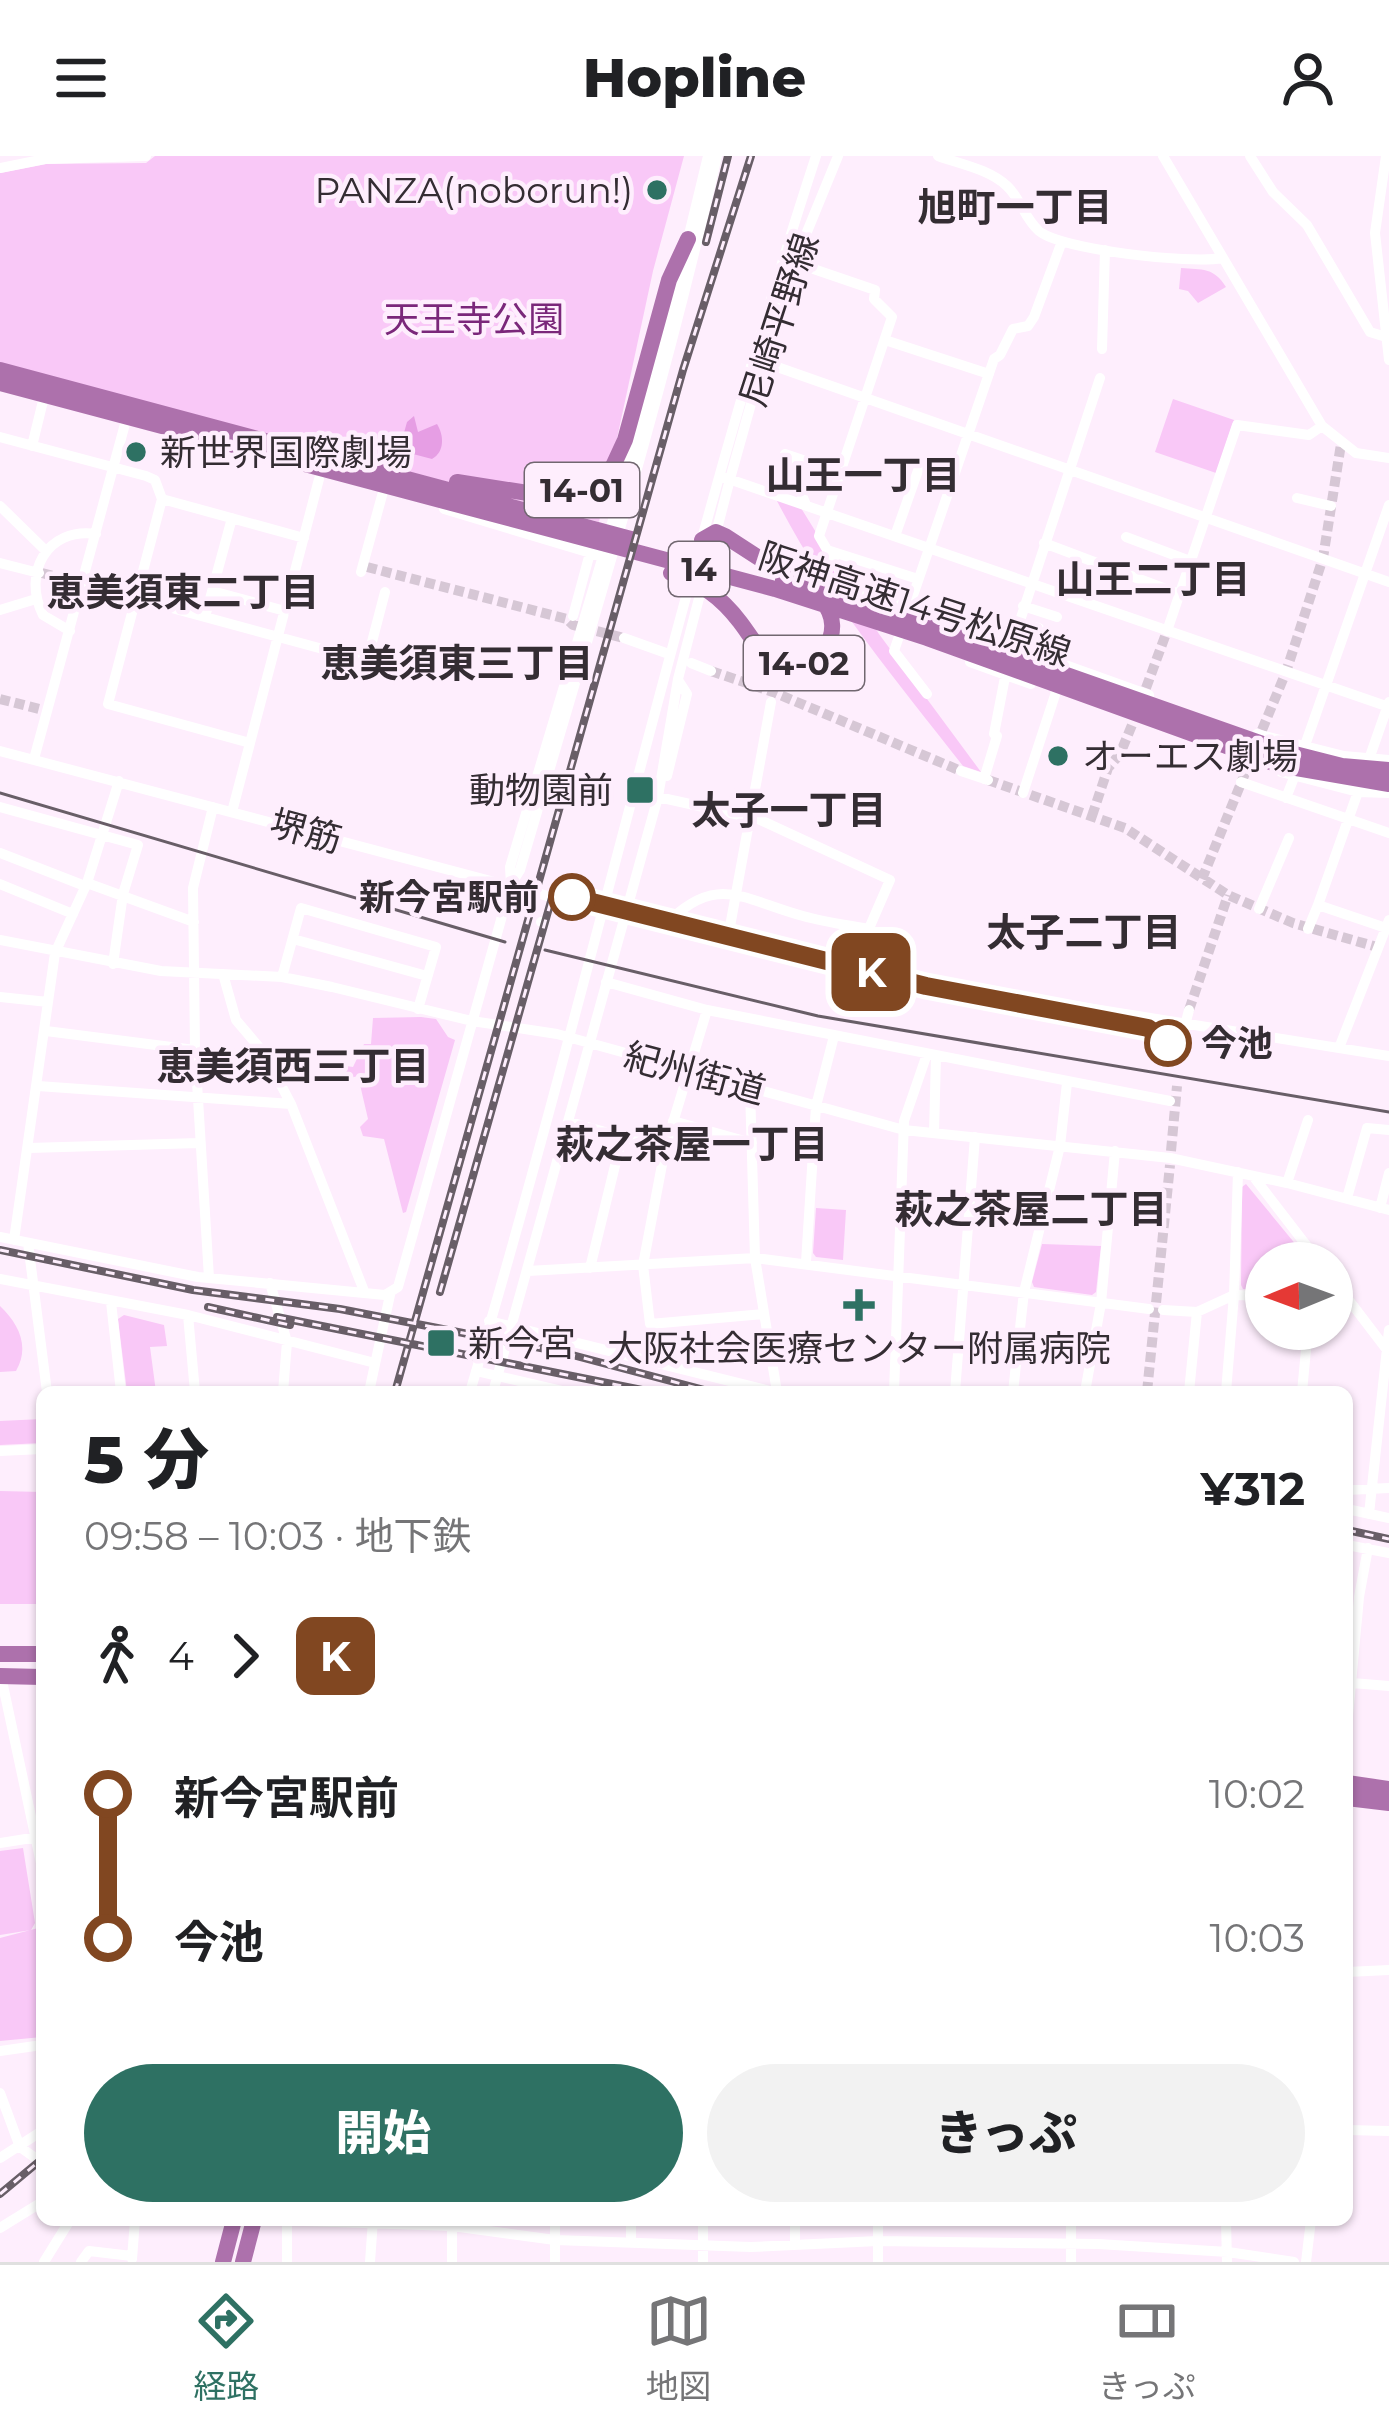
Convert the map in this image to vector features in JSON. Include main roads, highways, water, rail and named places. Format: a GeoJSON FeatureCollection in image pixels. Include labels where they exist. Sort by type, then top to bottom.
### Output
{"type":"FeatureCollection","features":[{"type":"Feature","properties":{"kind":"highway","name":"14-01"},"geometry":{"type":"LineString","coordinates":[[360,466],[526,495],[574,494],[592,485],[613,466],[625,440],[669,280],[688,239]]}},
{"type":"Feature","properties":{"kind":"highway","name":"阪神高速14号松原線"},"geometry":{"type":"LineString","coordinates":[[0,370],[847,598],[1283,751],[1342,766],[1389,770]]}},
{"type":"Feature","properties":{"kind":"highway","name":"阪神高速14号松原線"},"geometry":{"type":"LineString","coordinates":[[0,386],[846,611],[1279,765],[1389,784]]}},
{"type":"Feature","properties":{"kind":"highway","name":"14-02"},"geometry":{"type":"LineString","coordinates":[[534,526],[556,538],[711,590],[770,658],[795,665],[817,658],[832,637],[832,611],[785,574],[708,536]]}},
{"type":"Feature","properties":{"kind":"highway"},"geometry":{"type":"LineString","coordinates":[[0,1654],[36,1654]]}},
{"type":"Feature","properties":{"kind":"highway"},"geometry":{"type":"LineString","coordinates":[[1,1676],[36,1677]]}},
{"type":"Feature","properties":{"kind":"highway"},"geometry":{"type":"LineString","coordinates":[[1353,1784],[1389,1789]]}},
{"type":"Feature","properties":{"kind":"highway"},"geometry":{"type":"LineString","coordinates":[[1353,1799],[1389,1803]]}},
{"type":"Feature","properties":{"kind":"highway"},"geometry":{"type":"LineString","coordinates":[[223,2262],[232,2226]]}},
{"type":"Feature","properties":{"kind":"highway"},"geometry":{"type":"LineString","coordinates":[[243,2262],[252,2226]]}},
{"type":"Feature","properties":{"kind":"tunnel"},"geometry":{"type":"LineString","coordinates":[[1262,730],[1323,558],[1341,444]]}},
{"type":"Feature","properties":{"kind":"tunnel"},"geometry":{"type":"LineString","coordinates":[[367,567],[624,638]]}},
{"type":"Feature","properties":{"kind":"tunnel"},"geometry":{"type":"LineString","coordinates":[[42,573],[76,582]]}},
{"type":"Feature","properties":{"kind":"tunnel"},"geometry":{"type":"LineString","coordinates":[[1146,688],[1167,631]]}},
{"type":"Feature","properties":{"kind":"tunnel"},"geometry":{"type":"LineString","coordinates":[[711,671],[961,771]]}},
{"type":"Feature","properties":{"kind":"tunnel"},"geometry":{"type":"LineString","coordinates":[[0,699],[43,710]]}},
{"type":"Feature","properties":{"kind":"tunnel"},"geometry":{"type":"LineString","coordinates":[[1092,816],[1108,768],[1120,754],[1132,725]]}},
{"type":"Feature","properties":{"kind":"tunnel"},"geometry":{"type":"LineString","coordinates":[[1202,879],[1248,766]]}},
{"type":"Feature","properties":{"kind":"tunnel"},"geometry":{"type":"LineString","coordinates":[[988,780],[1125,828],[1228,895],[1293,923],[1377,947]]}},
{"type":"Feature","properties":{"kind":"tunnel"},"geometry":{"type":"LineString","coordinates":[[1189,1010],[1228,895]]}},
{"type":"Feature","properties":{"kind":"tunnel"},"geometry":{"type":"LineString","coordinates":[[1171,1151],[1177,1086]]}},
{"type":"Feature","properties":{"kind":"tunnel"},"geometry":{"type":"LineString","coordinates":[[1148,1386],[1170,1165]]}},
{"type":"Feature","properties":{"kind":"tram line"},"geometry":{"type":"LineString","coordinates":[[0,793],[505,942]]}},
{"type":"Feature","properties":{"kind":"tram line"},"geometry":{"type":"LineString","coordinates":[[545,950],[818,1016],[1389,1112]]}},
{"type":"Feature","properties":{"kind":"railway"},"geometry":{"type":"LineString","coordinates":[[706,242],[728,156]]}},
{"type":"Feature","properties":{"kind":"railway"},"geometry":{"type":"LineString","coordinates":[[397,1386],[683,370],[751,156]]}},
{"type":"Feature","properties":{"kind":"railway"},"geometry":{"type":"LineString","coordinates":[[440,1292],[553,894]]}},
{"type":"Feature","properties":{"kind":"railway"},"geometry":{"type":"LineString","coordinates":[[0,1250],[193,1290],[340,1309],[561,1352],[689,1386]]}},
{"type":"Feature","properties":{"kind":"railway"},"geometry":{"type":"LineString","coordinates":[[208,1307],[290,1325]]}},
{"type":"Feature","properties":{"kind":"railway"},"geometry":{"type":"LineString","coordinates":[[277,1317],[622,1386]]}},
{"type":"Feature","properties":{"kind":"railway"},"geometry":{"type":"LineString","coordinates":[[1353,1531],[1389,1539]]}},
{"type":"Feature","properties":{"kind":"railway"},"geometry":{"type":"LineString","coordinates":[[0,2194],[36,2164]]}},
{"type":"Feature","properties":{"kind":"metro line","name":"K"},"geometry":{"type":"LineString","coordinates":[[572,897],[926,986],[1148,1028],[1168,1043]]}},
{"type":"Feature","properties":{"kind":"place","name":"PANZA(noborun!)"},"geometry":{"type":"Point","coordinates":[657,190]}},
{"type":"Feature","properties":{"kind":"place","name":"新世界国際劇場"},"geometry":{"type":"Point","coordinates":[136,452]}},
{"type":"Feature","properties":{"kind":"place","name":"オーエス劇場"},"geometry":{"type":"Point","coordinates":[1058,756]}},
{"type":"Feature","properties":{"kind":"place","name":"動物園前"},"geometry":{"type":"Point","coordinates":[640,790]}},
{"type":"Feature","properties":{"kind":"place","name":"新今宮駅前"},"geometry":{"type":"Point","coordinates":[572,897]}},
{"type":"Feature","properties":{"kind":"place","name":"今池"},"geometry":{"type":"Point","coordinates":[1168,1043]}},
{"type":"Feature","properties":{"kind":"place","name":"大阪社会医療センター附属病院"},"geometry":{"type":"Point","coordinates":[859,1305]}},
{"type":"Feature","properties":{"kind":"place","name":"新今宮"},"geometry":{"type":"Point","coordinates":[441,1343]}},
{"type":"Feature","properties":{"kind":"district","name":"旭町一丁目"},"geometry":{"type":"Point","coordinates":[1015,207]}},
{"type":"Feature","properties":{"kind":"district","name":"山王一丁目"},"geometry":{"type":"Point","coordinates":[863,475]}},
{"type":"Feature","properties":{"kind":"district","name":"山王二丁目"},"geometry":{"type":"Point","coordinates":[1153,579]}},
{"type":"Feature","properties":{"kind":"district","name":"恵美須東二丁目"},"geometry":{"type":"Point","coordinates":[183,592]}},
{"type":"Feature","properties":{"kind":"district","name":"恵美須東三丁目"},"geometry":{"type":"Point","coordinates":[457,663]}},
{"type":"Feature","properties":{"kind":"district","name":"太子一丁目"},"geometry":{"type":"Point","coordinates":[789,810]}},
{"type":"Feature","properties":{"kind":"district","name":"太子二丁目"},"geometry":{"type":"Point","coordinates":[1084,932]}},
{"type":"Feature","properties":{"kind":"district","name":"恵美須西三丁目"},"geometry":{"type":"Point","coordinates":[293,1066]}},
{"type":"Feature","properties":{"kind":"district","name":"萩之茶屋一丁目"},"geometry":{"type":"Point","coordinates":[692,1144]}},
{"type":"Feature","properties":{"kind":"district","name":"萩之茶屋二丁目"},"geometry":{"type":"Point","coordinates":[1031,1209]}},
{"type":"Feature","properties":{"kind":"park label","name":"天王寺公園"},"geometry":{"type":"Point","coordinates":[474,319]}}]}
